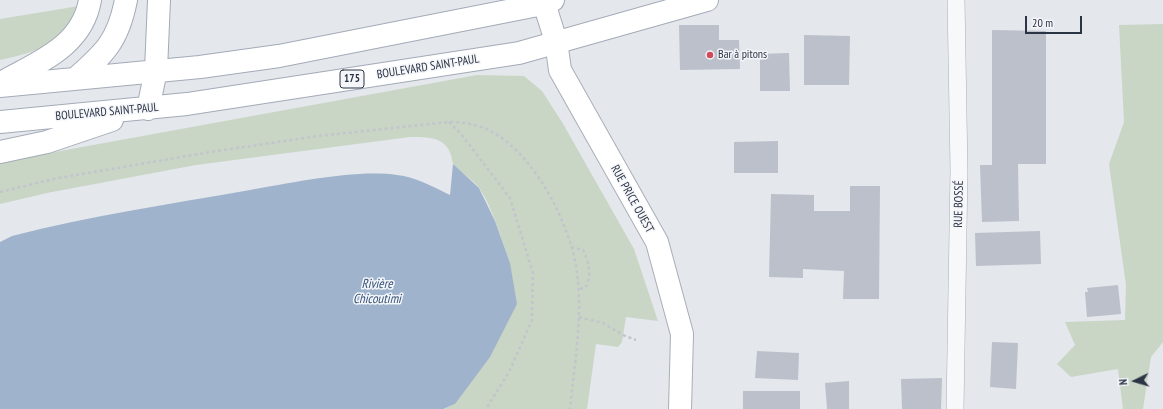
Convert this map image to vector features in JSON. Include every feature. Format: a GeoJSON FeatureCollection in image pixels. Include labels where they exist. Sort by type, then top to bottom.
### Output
{"type":"FeatureCollection","features":[{"type":"Feature","properties":{"kind":"main road"},"geometry":{"type":"LineString","coordinates":[[0,85],[68,44],[83,24],[90,0]]}},
{"type":"Feature","properties":{"kind":"main road"},"geometry":{"type":"LineString","coordinates":[[74,79],[103,54],[111,44],[121,20],[126,0]]}},
{"type":"Feature","properties":{"kind":"main road"},"geometry":{"type":"LineString","coordinates":[[0,152],[46,142],[148,108],[156,70],[159,0]]}},
{"type":"Feature","properties":{"kind":"main road","name":"BOULEVARD SAINT-PAUL"},"geometry":{"type":"LineString","coordinates":[[0,122],[187,104],[519,53],[556,41],[706,0]]}},
{"type":"Feature","properties":{"kind":"main road"},"geometry":{"type":"LineString","coordinates":[[0,85],[200,67],[279,56],[546,1]]}},
{"type":"Feature","properties":{"kind":"main road","name":"RUE PRICE OUEST"},"geometry":{"type":"LineString","coordinates":[[546,1],[556,41],[560,70],[657,242],[682,334],[680,409]]}},
{"type":"Feature","properties":{"kind":"street","name":"RUE BOSSÉ"},"geometry":{"type":"LineString","coordinates":[[956,0],[959,170],[956,409]]}},
{"type":"Feature","properties":{"kind":"path"},"geometry":{"type":"LineString","coordinates":[[0,192],[58,178],[256,145],[449,122],[464,122],[481,127],[494,133],[519,154],[534,172],[548,194],[566,232],[571,247],[578,289],[579,317],[570,409]]}},
{"type":"Feature","properties":{"kind":"path"},"geometry":{"type":"LineString","coordinates":[[449,122],[461,134],[510,198],[533,274],[532,320],[509,372],[486,409]]}},
{"type":"Feature","properties":{"kind":"path"},"geometry":{"type":"LineString","coordinates":[[571,247],[583,250],[587,257],[588,284],[585,288],[578,289]]}},
{"type":"Feature","properties":{"kind":"path"},"geometry":{"type":"LineString","coordinates":[[579,317],[603,323],[636,340]]}},
{"type":"Feature","properties":{"kind":"green space"},"geometry":{"type":"Polygon","coordinates":[[[79,6],[73,19],[58,38],[26,54],[0,60],[0,19],[79,6]]]}},
{"type":"Feature","properties":{"kind":"green space"},"geometry":{"type":"Polygon","coordinates":[[[1163,24],[1163,342],[1151,357],[1143,409],[1123,409],[1118,369],[1071,377],[1057,364],[1075,345],[1065,322],[1125,320],[1126,285],[1109,164],[1124,122],[1119,25],[1163,24]]]}},
{"type":"Feature","properties":{"kind":"green space"},"geometry":{"type":"Polygon","coordinates":[[[477,75],[524,76],[542,91],[562,122],[634,249],[658,321],[626,317],[622,342],[618,347],[596,344],[587,409],[443,409],[455,404],[510,263],[493,216],[480,189],[454,165],[448,149],[440,141],[422,137],[410,137],[196,165],[47,193],[0,204],[0,162],[477,75]]]}},
{"type":"Feature","properties":{"kind":"water","name":"Rivière Chicoutimi"},"geometry":{"type":"Polygon","coordinates":[[[453,164],[479,188],[495,221],[510,263],[517,304],[490,357],[455,404],[443,409],[0,409],[0,242],[12,236],[100,216],[343,175],[381,174],[404,176],[450,195],[453,164]]]}},
{"type":"Feature","properties":{"kind":"building","name":"Bar à pitons"},"geometry":{"type":"Polygon","coordinates":[[[679,25],[719,25],[719,40],[739,40],[740,69],[680,70],[679,25]]]}},
{"type":"Feature","properties":{"kind":"building"},"geometry":{"type":"Polygon","coordinates":[[[992,30],[1046,31],[1046,164],[1018,164],[1019,221],[982,222],[980,165],[992,165],[992,30]]]}},
{"type":"Feature","properties":{"kind":"building"},"geometry":{"type":"Polygon","coordinates":[[[804,35],[850,36],[849,85],[804,85],[804,35]]]}},
{"type":"Feature","properties":{"kind":"building"},"geometry":{"type":"Polygon","coordinates":[[[789,53],[790,91],[760,91],[760,54],[789,53]]]}},
{"type":"Feature","properties":{"kind":"building"},"geometry":{"type":"Polygon","coordinates":[[[778,141],[778,173],[734,173],[734,142],[778,141]]]}},
{"type":"Feature","properties":{"kind":"building"},"geometry":{"type":"Polygon","coordinates":[[[850,186],[880,186],[879,299],[843,299],[844,271],[803,269],[803,278],[769,277],[771,194],[814,195],[814,211],[850,211],[850,186]]]}},
{"type":"Feature","properties":{"kind":"building"},"geometry":{"type":"Polygon","coordinates":[[[1040,231],[1041,264],[976,266],[975,233],[1040,231]]]}},
{"type":"Feature","properties":{"kind":"building"},"geometry":{"type":"Polygon","coordinates":[[[1118,285],[1121,314],[1087,317],[1085,292],[1088,292],[1087,288],[1118,285]]]}},
{"type":"Feature","properties":{"kind":"building"},"geometry":{"type":"Polygon","coordinates":[[[992,342],[1018,343],[1016,389],[990,387],[992,342]]]}},
{"type":"Feature","properties":{"kind":"building"},"geometry":{"type":"Polygon","coordinates":[[[757,351],[799,353],[798,380],[755,378],[757,351]]]}},
{"type":"Feature","properties":{"kind":"building"},"geometry":{"type":"Polygon","coordinates":[[[942,378],[941,409],[902,409],[901,379],[942,378]]]}},
{"type":"Feature","properties":{"kind":"building"},"geometry":{"type":"Polygon","coordinates":[[[849,381],[849,409],[827,409],[825,383],[849,381]]]}},
{"type":"Feature","properties":{"kind":"building"},"geometry":{"type":"Polygon","coordinates":[[[743,391],[800,391],[800,409],[743,409],[743,391]]]}},
{"type":"Feature","properties":{"kind":"place","name":"Bar à pitons"},"geometry":{"type":"Point","coordinates":[710,55]}}]}
